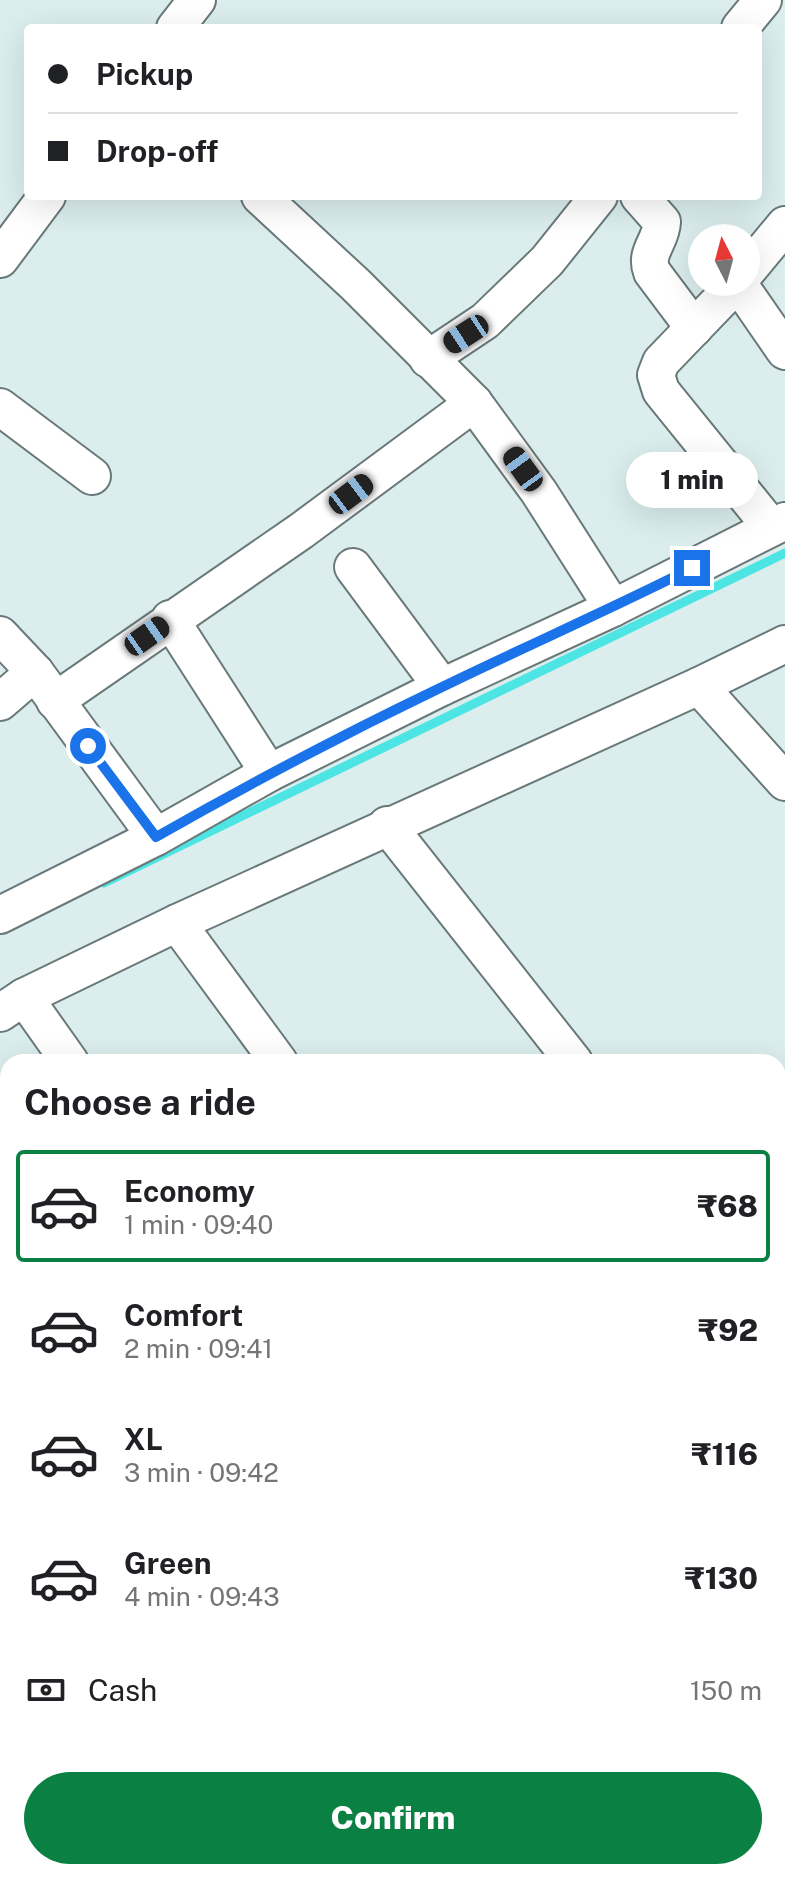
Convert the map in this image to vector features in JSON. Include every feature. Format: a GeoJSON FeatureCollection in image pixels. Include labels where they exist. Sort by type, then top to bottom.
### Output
{"type":"FeatureCollection","features":[{"type":"Feature","properties":{"kind":"street"},"geometry":{"type":"LineString","coordinates":[[178,24],[197,0]]}},
{"type":"Feature","properties":{"kind":"street"},"geometry":{"type":"LineString","coordinates":[[743,24],[763,0]]}},
{"type":"Feature","properties":{"kind":"street"},"geometry":{"type":"LineString","coordinates":[[0,259],[44,200]]}},
{"type":"Feature","properties":{"kind":"street"},"geometry":{"type":"LineString","coordinates":[[264,200],[356,285],[474,403],[539,492],[613,608]]}},
{"type":"Feature","properties":{"kind":"street"},"geometry":{"type":"LineString","coordinates":[[428,359],[485,321],[547,261],[596,200]]}},
{"type":"Feature","properties":{"kind":"street"},"geometry":{"type":"LineString","coordinates":[[643,200],[662,222],[648,262],[652,272],[694,328]]}},
{"type":"Feature","properties":{"kind":"street"},"geometry":{"type":"LineString","coordinates":[[760,255],[785,225]]}},
{"type":"Feature","properties":{"kind":"street"},"geometry":{"type":"LineString","coordinates":[[0,915],[156,837],[269,773],[442,687],[613,608],[778,524],[661,391],[656,375],[661,362],[725,296]]}},
{"type":"Feature","properties":{"kind":"street"},"geometry":{"type":"LineString","coordinates":[[748,296],[785,351]]}},
{"type":"Feature","properties":{"kind":"street"},"geometry":{"type":"LineString","coordinates":[[0,702],[45,686],[170,619],[301,531],[474,403]]}},
{"type":"Feature","properties":{"kind":"street"},"geometry":{"type":"LineString","coordinates":[[0,407],[92,476]]}},
{"type":"Feature","properties":{"kind":"street"},"geometry":{"type":"LineString","coordinates":[[353,567],[442,687]]}},
{"type":"Feature","properties":{"kind":"street"},"geometry":{"type":"LineString","coordinates":[[170,619],[269,773]]}},
{"type":"Feature","properties":{"kind":"street"},"geometry":{"type":"LineString","coordinates":[[0,635],[45,686],[156,837]]}},
{"type":"Feature","properties":{"kind":"street"},"geometry":{"type":"LineString","coordinates":[[62,1054],[12,1005],[177,923],[785,644]]}},
{"type":"Feature","properties":{"kind":"street"},"geometry":{"type":"LineString","coordinates":[[699,686],[785,782]]}},
{"type":"Feature","properties":{"kind":"street"},"geometry":{"type":"LineString","coordinates":[[387,825],[568,1054]]}},
{"type":"Feature","properties":{"kind":"street"},"geometry":{"type":"LineString","coordinates":[[177,923],[273,1054]]}},
{"type":"Feature","properties":{"kind":"waterway"},"geometry":{"type":"LineString","coordinates":[[104,883],[785,553]]}},
{"type":"Feature","properties":{"kind":"route"},"geometry":{"type":"LineString","coordinates":[[88,746],[156,837],[269,773],[692,568]]}}]}
